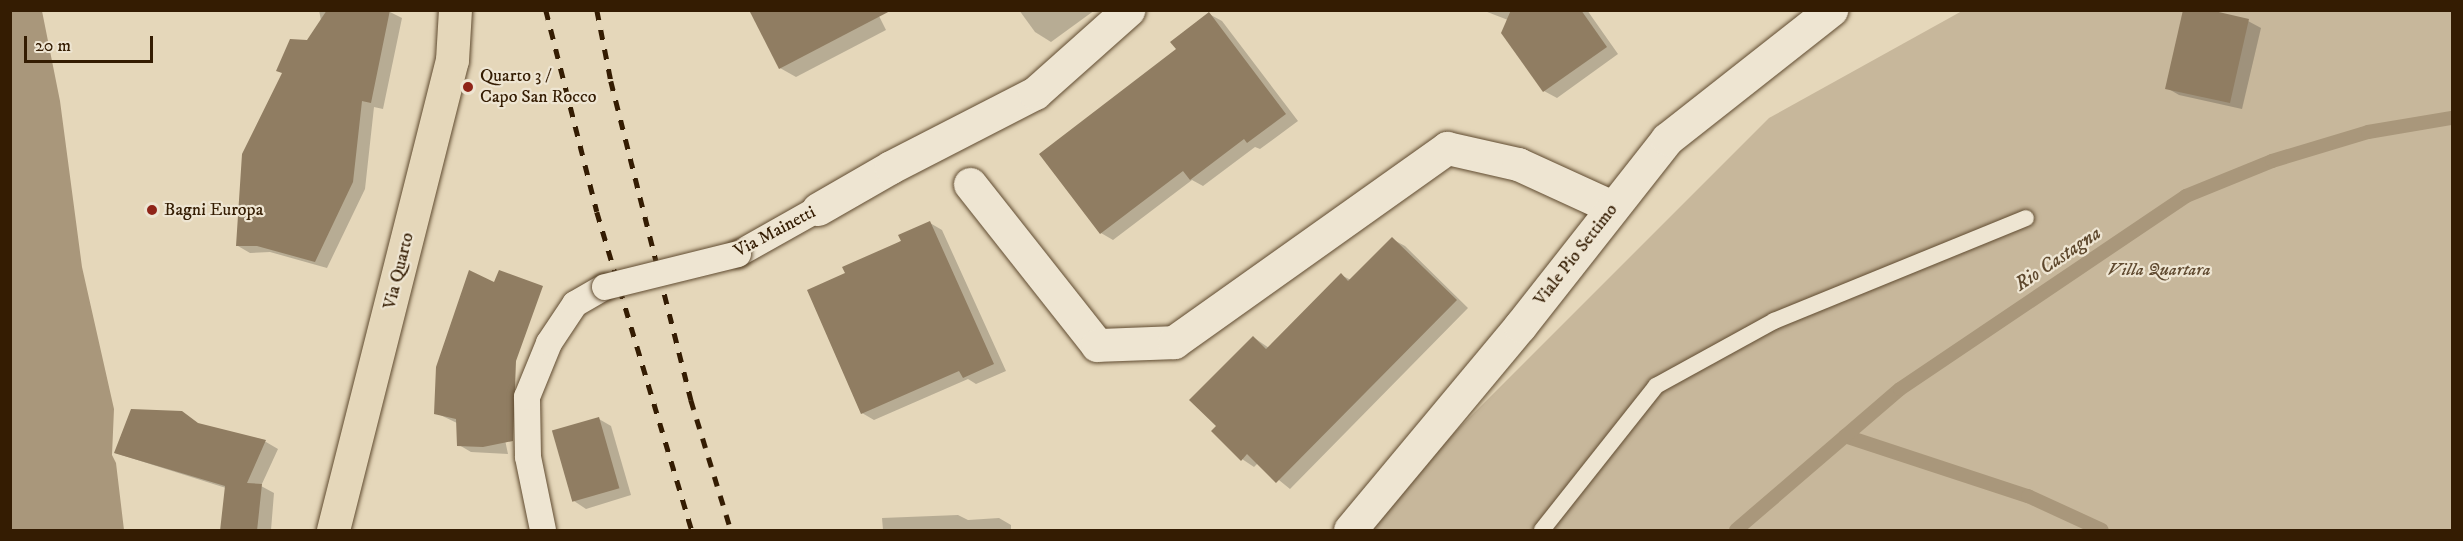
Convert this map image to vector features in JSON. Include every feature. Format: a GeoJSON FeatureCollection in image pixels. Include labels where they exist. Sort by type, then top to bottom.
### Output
{"type":"FeatureCollection","features":[{"type":"Feature","properties":{"kind":"main road","name":"Via Quarto"},"geometry":{"type":"LineString","coordinates":[[333,531],[452,60],[455,10]]}},
{"type":"Feature","properties":{"kind":"street","name":"Via Mainetti"},"geometry":{"type":"LineString","coordinates":[[543,531],[528,457],[527,397],[549,343],[575,304],[604,287],[738,254],[891,167],[1035,93],[1128,10]]}},
{"type":"Feature","properties":{"kind":"street","name":"Viale Pio Settimo"},"geometry":{"type":"LineString","coordinates":[[1350,531],[1520,326],[1667,138],[1831,10]]}},
{"type":"Feature","properties":{"kind":"street"},"geometry":{"type":"LineString","coordinates":[[970,184],[1097,345],[1174,342],[1447,148],[1518,164],[1612,207]]}},
{"type":"Feature","properties":{"kind":"lane"},"geometry":{"type":"LineString","coordinates":[[1542,531],[1656,386],[1774,321],[2026,218]]}},
{"type":"Feature","properties":{"kind":"green space","name":"Villa Quartara"},"geometry":{"type":"Polygon","coordinates":[[[1962,11],[2452,11],[2452,530],[1357,530],[1769,118],[1962,11]]]}},
{"type":"Feature","properties":{"kind":"shaded area"},"geometry":{"type":"Polygon","coordinates":[[[10,11],[42,11],[60,101],[82,267],[114,409],[112,455],[116,463],[124,530],[11,530],[10,11]]]}},
{"type":"Feature","properties":{"kind":"building"},"geometry":{"type":"Polygon","coordinates":[[[327,10],[390,10],[371,103],[362,101],[353,182],[315,262],[257,246],[236,246],[242,154],[282,73],[276,71],[290,39],[307,40],[327,10]]]}},
{"type":"Feature","properties":{"kind":"building"},"geometry":{"type":"Polygon","coordinates":[[[749,10],[892,10],[779,69],[749,10]]]}},
{"type":"Feature","properties":{"kind":"building"},"geometry":{"type":"Polygon","coordinates":[[[1511,10],[1581,10],[1607,47],[1543,92],[1501,33],[1511,10]]]}},
{"type":"Feature","properties":{"kind":"building"},"geometry":{"type":"Polygon","coordinates":[[[2183,10],[2210,10],[2249,19],[2230,103],[2165,89],[2183,10]]]}},
{"type":"Feature","properties":{"kind":"building"},"geometry":{"type":"Polygon","coordinates":[[[1209,12],[1286,114],[1247,143],[1244,139],[1190,180],[1183,171],[1100,234],[1039,154],[1176,49],[1170,42],[1209,12]]]}},
{"type":"Feature","properties":{"kind":"building"},"geometry":{"type":"Polygon","coordinates":[[[930,221],[994,364],[963,378],[959,371],[861,414],[807,290],[845,273],[842,267],[901,241],[898,235],[930,221]]]}},
{"type":"Feature","properties":{"kind":"building"},"geometry":{"type":"Polygon","coordinates":[[[1392,237],[1457,300],[1276,483],[1247,454],[1241,461],[1211,431],[1216,426],[1189,400],[1253,336],[1266,349],[1341,273],[1348,281],[1392,237]]]}},
{"type":"Feature","properties":{"kind":"building"},"geometry":{"type":"Polygon","coordinates":[[[469,270],[494,282],[499,270],[543,286],[516,361],[513,441],[483,447],[457,446],[456,419],[434,414],[436,367],[469,270]]]}},
{"type":"Feature","properties":{"kind":"building"},"geometry":{"type":"Polygon","coordinates":[[[131,409],[182,411],[198,423],[266,440],[247,483],[262,484],[257,531],[220,531],[225,486],[114,453],[131,409]]]}},
{"type":"Feature","properties":{"kind":"building"},"geometry":{"type":"Polygon","coordinates":[[[599,417],[619,488],[572,502],[552,431],[599,417]]]}},
{"type":"Feature","properties":{"kind":"waterway","name":"Rio Castagna"},"geometry":{"type":"LineString","coordinates":[[1736,530],[1900,389],[2186,196],[2272,161],[2368,132],[2452,118]]}},
{"type":"Feature","properties":{"kind":"waterway"},"geometry":{"type":"LineString","coordinates":[[1845,436],[2028,496],[2102,530]]}},
{"type":"Feature","properties":{"kind":"railway"},"geometry":{"type":"LineString","coordinates":[[546,10],[597,212],[692,530]]}},
{"type":"Feature","properties":{"kind":"railway"},"geometry":{"type":"LineString","coordinates":[[597,10],[611,81],[691,400],[731,530]]}},
{"type":"Feature","properties":{"kind":"place","name":"Quarto 3 / Capo San Rocco"},"geometry":{"type":"Point","coordinates":[468,87]}},
{"type":"Feature","properties":{"kind":"place","name":"Bagni Europa"},"geometry":{"type":"Point","coordinates":[152,210]}}]}
